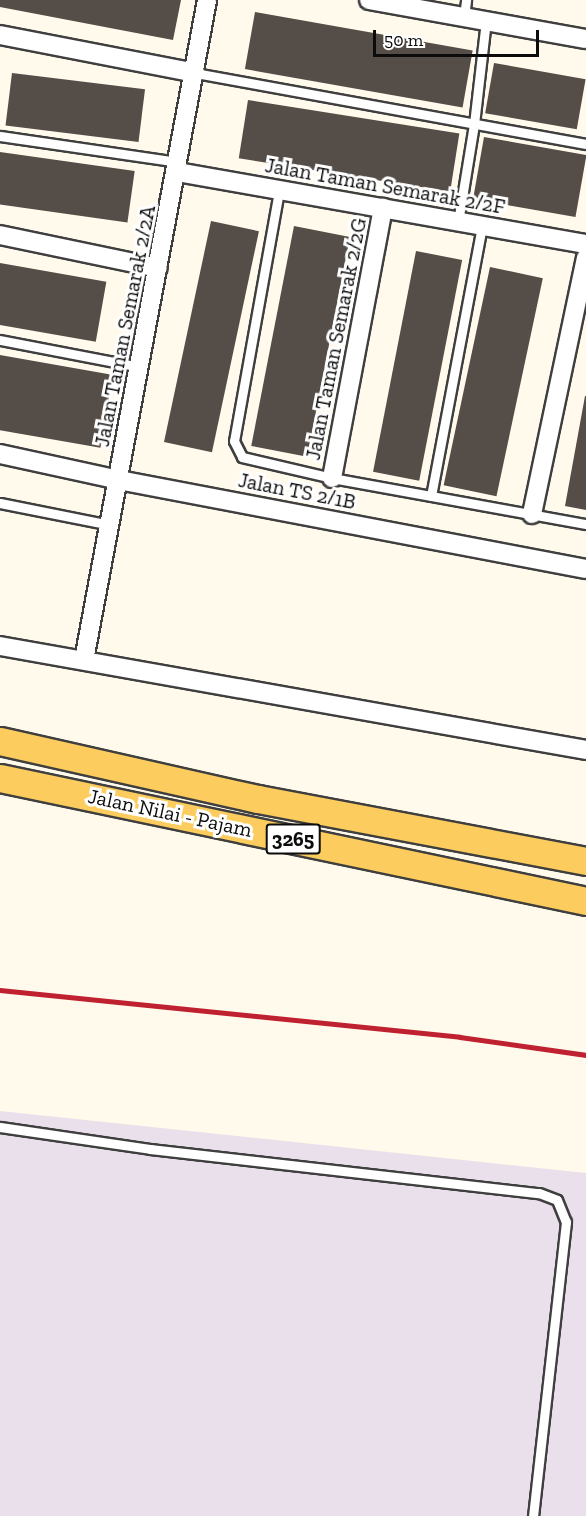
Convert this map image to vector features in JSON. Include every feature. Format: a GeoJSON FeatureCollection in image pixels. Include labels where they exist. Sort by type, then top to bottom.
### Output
{"type":"FeatureCollection","features":[{"type":"Feature","properties":{"kind":"main road","name":"Jalan Nilai - Pajam"},"geometry":{"type":"LineString","coordinates":[[0,741],[258,799],[586,861]]}},
{"type":"Feature","properties":{"kind":"main road","name":"Jalan Nilai - Pajam"},"geometry":{"type":"LineString","coordinates":[[0,778],[586,901]]}},
{"type":"Feature","properties":{"kind":"street","name":"Jalan Taman Semarak 2/2A"},"geometry":{"type":"LineString","coordinates":[[84,660],[207,0]]}},
{"type":"Feature","properties":{"kind":"street"},"geometry":{"type":"LineString","coordinates":[[369,0],[465,9],[486,21],[586,39]]}},
{"type":"Feature","properties":{"kind":"street"},"geometry":{"type":"LineString","coordinates":[[0,35],[195,74]]}},
{"type":"Feature","properties":{"kind":"street","name":"Jalan Taman Semarak 2/2F"},"geometry":{"type":"LineString","coordinates":[[177,167],[279,191],[586,244]]}},
{"type":"Feature","properties":{"kind":"street","name":"Jalan Taman Semarak 2/2G"},"geometry":{"type":"LineString","coordinates":[[332,478],[383,208]]}},
{"type":"Feature","properties":{"kind":"street"},"geometry":{"type":"LineString","coordinates":[[0,235],[158,268]]}},
{"type":"Feature","properties":{"kind":"street"},"geometry":{"type":"LineString","coordinates":[[532,514],[586,258]]}},
{"type":"Feature","properties":{"kind":"street","name":"Jalan TS 2/1B"},"geometry":{"type":"LineString","coordinates":[[0,454],[119,480],[586,569]]}},
{"type":"Feature","properties":{"kind":"street"},"geometry":{"type":"LineString","coordinates":[[0,646],[586,750]]}},
{"type":"Feature","properties":{"kind":"lane"},"geometry":{"type":"LineString","coordinates":[[458,222],[474,124],[486,21]]}},
{"type":"Feature","properties":{"kind":"lane"},"geometry":{"type":"LineString","coordinates":[[195,74],[586,144]]}},
{"type":"Feature","properties":{"kind":"lane"},"geometry":{"type":"LineString","coordinates":[[0,136],[177,167]]}},
{"type":"Feature","properties":{"kind":"lane"},"geometry":{"type":"LineString","coordinates":[[279,191],[234,441],[242,457],[332,478],[586,524]]}},
{"type":"Feature","properties":{"kind":"lane"},"geometry":{"type":"LineString","coordinates":[[431,496],[482,226]]}},
{"type":"Feature","properties":{"kind":"lane"},"geometry":{"type":"LineString","coordinates":[[0,340],[140,368]]}},
{"type":"Feature","properties":{"kind":"lane"},"geometry":{"type":"LineString","coordinates":[[0,502],[110,525]]}},
{"type":"Feature","properties":{"kind":"lane"},"geometry":{"type":"LineString","coordinates":[[0,1127],[150,1149],[539,1193],[557,1200],[566,1222],[533,1516]]}},
{"type":"Feature","properties":{"kind":"shaded area"},"geometry":{"type":"Polygon","coordinates":[[[0,1111],[586,1173],[586,1516],[0,1516],[0,1111]]]}},
{"type":"Feature","properties":{"kind":"building"},"geometry":{"type":"Polygon","coordinates":[[[0,0],[181,0],[173,40],[0,7],[0,0]]]}},
{"type":"Feature","properties":{"kind":"building"},"geometry":{"type":"Polygon","coordinates":[[[255,12],[473,50],[463,107],[245,69],[255,12]]]}},
{"type":"Feature","properties":{"kind":"building"},"geometry":{"type":"Polygon","coordinates":[[[494,63],[586,79],[577,129],[485,113],[494,63]]]}},
{"type":"Feature","properties":{"kind":"building"},"geometry":{"type":"Polygon","coordinates":[[[12,73],[145,89],[139,142],[6,126],[12,73]]]}},
{"type":"Feature","properties":{"kind":"building"},"geometry":{"type":"Polygon","coordinates":[[[248,100],[459,133],[450,192],[239,158],[248,100]]]}},
{"type":"Feature","properties":{"kind":"building"},"geometry":{"type":"Polygon","coordinates":[[[484,137],[586,155],[575,217],[473,199],[484,137]]]}},
{"type":"Feature","properties":{"kind":"building"},"geometry":{"type":"Polygon","coordinates":[[[0,152],[135,171],[127,222],[0,205],[0,152]]]}},
{"type":"Feature","properties":{"kind":"building"},"geometry":{"type":"Polygon","coordinates":[[[211,221],[259,231],[212,452],[164,442],[211,221]]]}},
{"type":"Feature","properties":{"kind":"building"},"geometry":{"type":"Polygon","coordinates":[[[294,226],[350,237],[307,457],[251,446],[294,226]]]}},
{"type":"Feature","properties":{"kind":"building"},"geometry":{"type":"Polygon","coordinates":[[[416,251],[462,260],[419,481],[373,472],[416,251]]]}},
{"type":"Feature","properties":{"kind":"building"},"geometry":{"type":"Polygon","coordinates":[[[0,263],[106,282],[96,342],[0,325],[0,263]]]}},
{"type":"Feature","properties":{"kind":"building"},"geometry":{"type":"Polygon","coordinates":[[[490,267],[543,278],[496,496],[444,485],[490,267]]]}},
{"type":"Feature","properties":{"kind":"building"},"geometry":{"type":"Polygon","coordinates":[[[0,355],[113,375],[100,448],[0,430],[0,355]]]}},
{"type":"Feature","properties":{"kind":"building"},"geometry":{"type":"Polygon","coordinates":[[[586,396],[586,510],[565,506],[586,396]]]}},
{"type":"Feature","properties":{"kind":"railway"},"geometry":{"type":"LineString","coordinates":[[0,990],[460,1037],[586,1055]]}}]}
